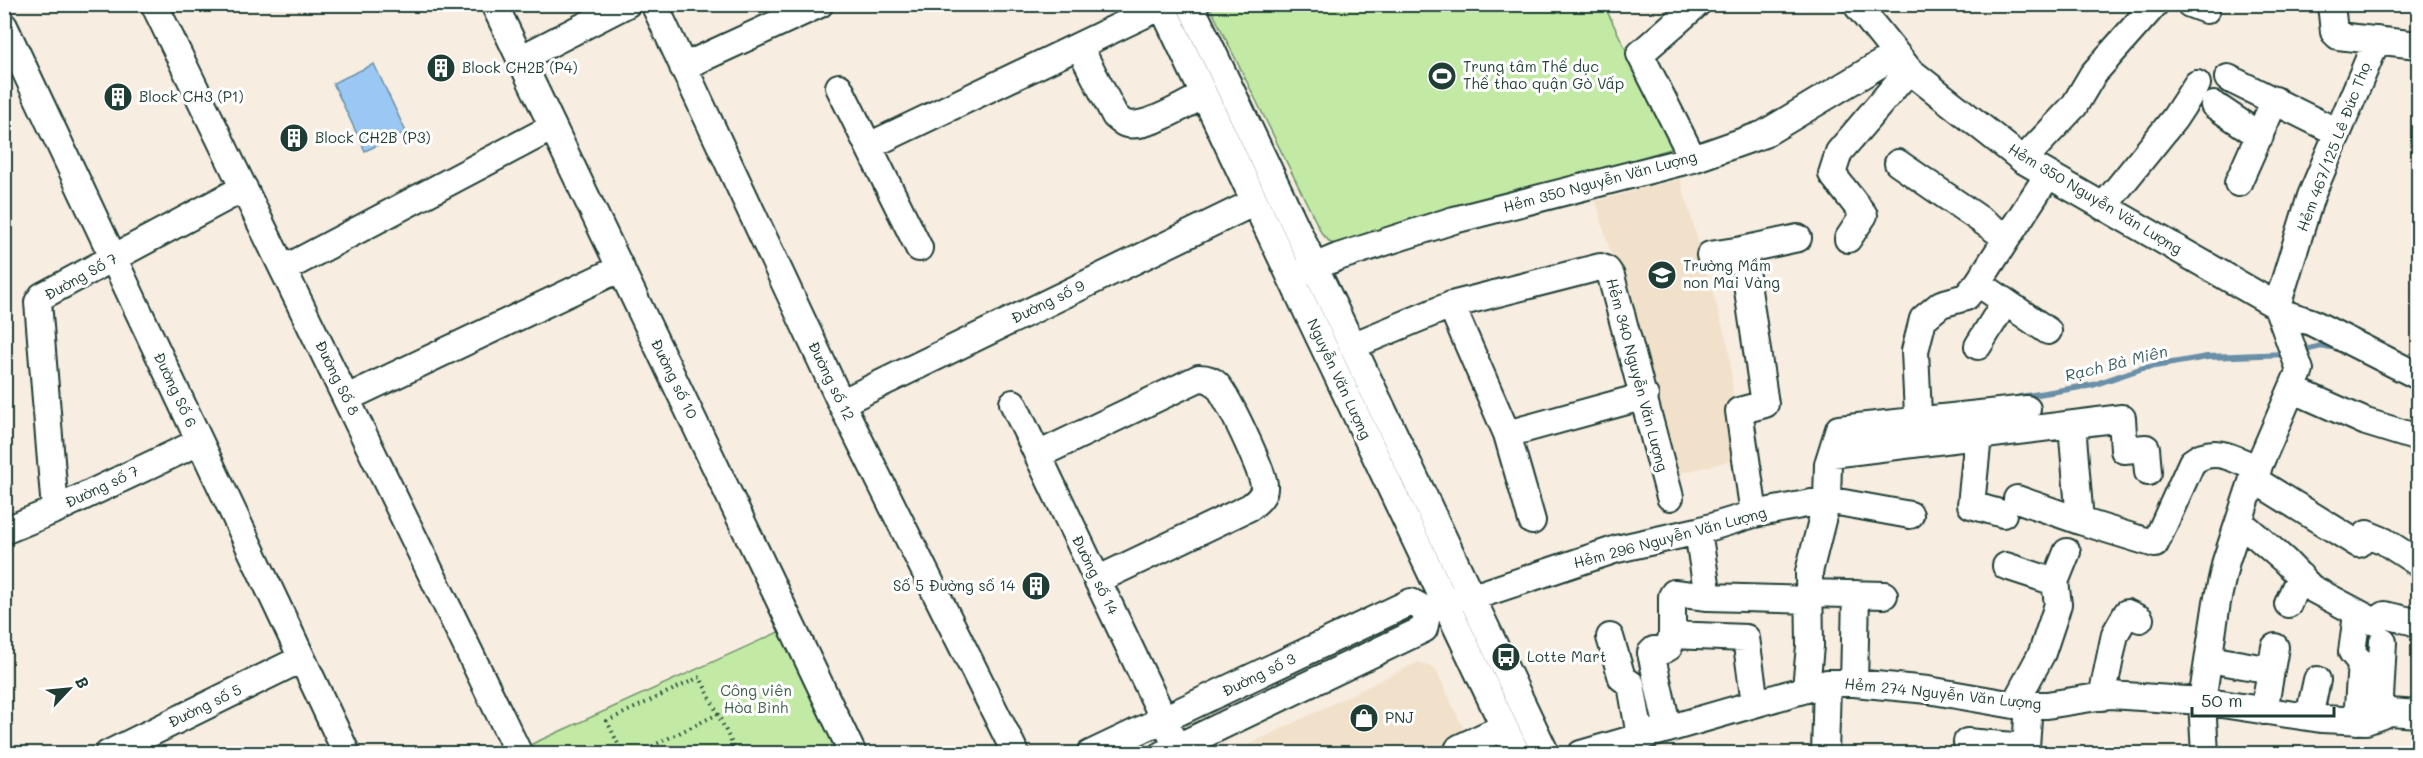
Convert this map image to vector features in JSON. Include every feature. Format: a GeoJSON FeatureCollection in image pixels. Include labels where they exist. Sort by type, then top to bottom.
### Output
{"type":"FeatureCollection","features":[{"type":"Feature","properties":{"kind":"street","name":"Đường Số 8"},"geometry":{"type":"LineString","coordinates":[[154,4],[519,753]]}},
{"type":"Feature","properties":{"kind":"street","name":"Đường số 10"},"geometry":{"type":"LineString","coordinates":[[494,4],[853,753]]}},
{"type":"Feature","properties":{"kind":"street"},"geometry":{"type":"LineString","coordinates":[[520,59],[627,4]]}},
{"type":"Feature","properties":{"kind":"street","name":"Đường số 12"},"geometry":{"type":"LineString","coordinates":[[654,4],[841,403],[1016,753]]}},
{"type":"Feature","properties":{"kind":"street"},"geometry":{"type":"LineString","coordinates":[[683,68],[820,4]]}},
{"type":"Feature","properties":{"kind":"street","name":"Nguyễn Văn Lượng"},"geometry":{"type":"LineString","coordinates":[[1190,4],[1546,753]]}},
{"type":"Feature","properties":{"kind":"street"},"geometry":{"type":"LineString","coordinates":[[1693,159],[1641,54],[1697,4]]}},
{"type":"Feature","properties":{"kind":"street","name":"Hẻm 350 Nguyễn Văn Lượng"},"geometry":{"type":"LineString","coordinates":[[1856,4],[1902,63],[2023,160],[2280,314],[2311,322],[2418,376]]}},
{"type":"Feature","properties":{"kind":"street"},"geometry":{"type":"LineString","coordinates":[[2023,160],[2074,106],[2092,74],[2155,4]]}},
{"type":"Feature","properties":{"kind":"street"},"geometry":{"type":"LineString","coordinates":[[2190,4],[2206,10],[2205,4]]}},
{"type":"Feature","properties":{"kind":"street"},"geometry":{"type":"LineString","coordinates":[[2331,4],[2336,35],[2418,45]]}},
{"type":"Feature","properties":{"kind":"street"},"geometry":{"type":"LineString","coordinates":[[869,146],[1161,5]]}},
{"type":"Feature","properties":{"kind":"street","name":"Nguyễn Văn Lượng"},"geometry":{"type":"LineString","coordinates":[[1161,5],[1291,278],[1437,607],[1517,753]]}},
{"type":"Feature","properties":{"kind":"street","name":"Đường Số 6"},"geometry":{"type":"LineString","coordinates":[[4,26],[347,753]]}},
{"type":"Feature","properties":{"kind":"street","name":"Hẻm 467/125 Lê Đức Thọ"},"geometry":{"type":"LineString","coordinates":[[2280,314],[2312,196],[2377,40]]}},
{"type":"Feature","properties":{"kind":"street"},"geometry":{"type":"LineString","coordinates":[[1079,46],[1115,116],[1125,123],[1134,124],[1160,117],[1204,95]]}},
{"type":"Feature","properties":{"kind":"street"},"geometry":{"type":"LineString","coordinates":[[1848,239],[1864,215],[1832,174],[1839,153],[1902,63]]}},
{"type":"Feature","properties":{"kind":"street","name":"Hẻm 350 Nguyễn Văn Lượng"},"geometry":{"type":"LineString","coordinates":[[1291,278],[1314,266],[1454,220],[1693,159],[1764,134],[1902,63]]}},
{"type":"Feature","properties":{"kind":"street"},"geometry":{"type":"LineString","coordinates":[[2228,78],[2337,132]]}},
{"type":"Feature","properties":{"kind":"street"},"geometry":{"type":"LineString","coordinates":[[2103,207],[2174,119],[2197,84]]}},
{"type":"Feature","properties":{"kind":"street"},"geometry":{"type":"LineString","coordinates":[[838,87],[919,248]]}},
{"type":"Feature","properties":{"kind":"street"},"geometry":{"type":"LineString","coordinates":[[2238,183],[2275,100]]}},
{"type":"Feature","properties":{"kind":"street"},"geometry":{"type":"LineString","coordinates":[[2214,105],[2260,136]]}},
{"type":"Feature","properties":{"kind":"street"},"geometry":{"type":"LineString","coordinates":[[284,269],[553,126]]}},
{"type":"Feature","properties":{"kind":"street"},"geometry":{"type":"LineString","coordinates":[[1898,163],[2007,238]]}},
{"type":"Feature","properties":{"kind":"street"},"geometry":{"type":"LineString","coordinates":[[1919,432],[1915,351],[1923,319],[1941,304],[1966,297],[1978,283],[2048,175]]}},
{"type":"Feature","properties":{"kind":"street","name":"Đường Số 7"},"geometry":{"type":"LineString","coordinates":[[55,510],[38,302],[42,297],[244,188]]}},
{"type":"Feature","properties":{"kind":"street","name":"Đường số 9"},"geometry":{"type":"LineString","coordinates":[[841,403],[1255,202]]}},
{"type":"Feature","properties":{"kind":"street"},"geometry":{"type":"LineString","coordinates":[[1710,255],[1798,238]]}},
{"type":"Feature","properties":{"kind":"street"},"geometry":{"type":"LineString","coordinates":[[1742,250],[1765,404],[1739,411],[1755,514]]}},
{"type":"Feature","properties":{"kind":"street","name":"Hẻm 340 Nguyễn Văn Lượng"},"geometry":{"type":"LineString","coordinates":[[1352,346],[1451,305],[1600,267],[1607,270],[1611,276],[1645,396],[1670,497]]}},
{"type":"Feature","properties":{"kind":"street"},"geometry":{"type":"LineString","coordinates":[[347,398],[621,268]]}},
{"type":"Feature","properties":{"kind":"street"},"geometry":{"type":"LineString","coordinates":[[1978,283],[2048,331]]}},
{"type":"Feature","properties":{"kind":"street"},"geometry":{"type":"LineString","coordinates":[[1978,346],[2005,302]]}},
{"type":"Feature","properties":{"kind":"street"},"geometry":{"type":"LineString","coordinates":[[1451,305],[1507,434],[1532,520]]}},
{"type":"Feature","properties":{"kind":"street"},"geometry":{"type":"LineString","coordinates":[[2205,753],[2202,701],[2224,571],[2256,474],[2296,380],[2280,314]]}},
{"type":"Feature","properties":{"kind":"street"},"geometry":{"type":"LineString","coordinates":[[1038,455],[1193,379],[1204,378],[1216,383],[1263,478],[1264,491],[1261,498],[1250,507],[1097,580]]}},
{"type":"Feature","properties":{"kind":"street"},"geometry":{"type":"LineString","coordinates":[[2296,380],[2366,422],[2418,438]]}},
{"type":"Feature","properties":{"kind":"street"},"geometry":{"type":"LineString","coordinates":[[1507,434],[1645,396]]}},
{"type":"Feature","properties":{"kind":"street","name":"Đường số 14"},"geometry":{"type":"LineString","coordinates":[[1013,403],[1164,720],[1170,750]]}},
{"type":"Feature","properties":{"kind":"street"},"geometry":{"type":"LineString","coordinates":[[1832,454],[1919,432],[2027,409]]}},
{"type":"Feature","properties":{"kind":"street"},"geometry":{"type":"LineString","coordinates":[[1825,753],[1810,645],[1809,573],[1827,500],[1828,464],[1839,429],[1978,436],[2122,418],[2124,450],[2146,448],[2148,472]]}},
{"type":"Feature","properties":{"kind":"street"},"geometry":{"type":"LineString","coordinates":[[2072,425],[2080,521]]}},
{"type":"Feature","properties":{"kind":"street"},"geometry":{"type":"LineString","coordinates":[[1978,436],[1971,505],[2010,506],[2080,521],[2155,544],[2192,462],[2202,454],[2215,453],[2256,474],[2358,544],[2367,534],[2384,541],[2418,563]]}},
{"type":"Feature","properties":{"kind":"street","name":"Đường số 7"},"geometry":{"type":"LineString","coordinates":[[4,531],[55,510],[199,441]]}},
{"type":"Feature","properties":{"kind":"street"},"geometry":{"type":"LineString","coordinates":[[1827,500],[1910,515]]}},
{"type":"Feature","properties":{"kind":"street","name":"Hẻm 296 Nguyễn Văn Lượng"},"geometry":{"type":"LineString","coordinates":[[1437,607],[1469,593],[1482,594],[1617,549],[1698,531],[1755,514],[1827,500]]}},
{"type":"Feature","properties":{"kind":"street"},"geometry":{"type":"LineString","coordinates":[[2239,521],[2311,588],[2375,622],[2385,615],[2415,622],[2418,625]]}},
{"type":"Feature","properties":{"kind":"street"},"geometry":{"type":"LineString","coordinates":[[1698,531],[1708,597]]}},
{"type":"Feature","properties":{"kind":"street"},"geometry":{"type":"LineString","coordinates":[[1967,742],[2026,747],[2022,705],[2058,604],[2055,582],[2067,552]]}},
{"type":"Feature","properties":{"kind":"street"},"geometry":{"type":"LineString","coordinates":[[2006,566],[2055,582]]}},
{"type":"Feature","properties":{"kind":"street"},"geometry":{"type":"LineString","coordinates":[[2289,604],[2300,576]]}},
{"type":"Feature","properties":{"kind":"street"},"geometry":{"type":"LineString","coordinates":[[1668,729],[1651,653],[1654,650],[1667,649],[1672,634],[1672,596],[1677,592],[1708,597],[1884,595]]}},
{"type":"Feature","properties":{"kind":"street"},"geometry":{"type":"LineString","coordinates":[[1854,683],[1856,594]]}},
{"type":"Feature","properties":{"kind":"street","name":"Đường số 3"},"geometry":{"type":"LineString","coordinates":[[1090,753],[1411,603],[1437,607],[1424,629],[1170,750]]}},
{"type":"Feature","properties":{"kind":"street"},"geometry":{"type":"LineString","coordinates":[[2102,696],[2115,634],[2127,613],[2140,619]]}},
{"type":"Feature","properties":{"kind":"street"},"geometry":{"type":"LineString","coordinates":[[2356,622],[2352,652],[2361,663],[2368,718]]}},
{"type":"Feature","properties":{"kind":"street"},"geometry":{"type":"LineString","coordinates":[[1672,634],[1746,638],[1755,703]]}},
{"type":"Feature","properties":{"kind":"street"},"geometry":{"type":"LineString","coordinates":[[1610,637],[1622,678],[1630,684],[1640,736]]}},
{"type":"Feature","properties":{"kind":"street"},"geometry":{"type":"LineString","coordinates":[[2368,718],[2383,642]]}},
{"type":"Feature","properties":{"kind":"street"},"geometry":{"type":"LineString","coordinates":[[2264,711],[2275,647]]}},
{"type":"Feature","properties":{"kind":"street","name":"Đường số 5"},"geometry":{"type":"LineString","coordinates":[[108,753],[301,659]]}},
{"type":"Feature","properties":{"kind":"street"},"geometry":{"type":"LineString","coordinates":[[2209,659],[2260,668]]}},
{"type":"Feature","properties":{"kind":"street"},"geometry":{"type":"LineString","coordinates":[[2309,717],[2317,680]]}},
{"type":"Feature","properties":{"kind":"street","name":"Hẻm 274 Nguyễn Văn Lượng"},"geometry":{"type":"LineString","coordinates":[[1581,753],[1817,685],[1854,683],[1928,690],[2022,705],[2047,705],[2102,696],[2202,701],[2309,717],[2368,718],[2390,712],[2418,714]]}},
{"type":"Feature","properties":{"kind":"street"},"geometry":{"type":"LineString","coordinates":[[1456,753],[1459,748],[1504,727]]}},
{"type":"Feature","properties":{"kind":"path"},"geometry":{"type":"LineString","coordinates":[[622,753],[607,721],[700,677],[737,753]]}},
{"type":"Feature","properties":{"kind":"path"},"geometry":{"type":"LineString","coordinates":[[636,753],[718,714]]}},
{"type":"Feature","properties":{"kind":"shaded area","name":"Trường Mầm non Mai Vàng"},"geometry":{"type":"Polygon","coordinates":[[[1680,179],[1729,349],[1739,459],[1672,475],[1596,201],[1680,179]]]}},
{"type":"Feature","properties":{"kind":"shaded area"},"geometry":{"type":"Polygon","coordinates":[[[1418,662],[1435,668],[1475,753],[1230,754],[1418,662]]]}},
{"type":"Feature","properties":{"kind":"green space","name":"Trung tâm Thể dục Thể thao quận Gò Vấp"},"geometry":{"type":"Polygon","coordinates":[[[1209,5],[1604,5],[1674,148],[1341,245],[1331,243],[1322,234],[1209,5]]]}},
{"type":"Feature","properties":{"kind":"green space","name":"Công viên Hòa Bình"},"geometry":{"type":"Polygon","coordinates":[[[783,630],[839,753],[536,754],[532,744],[783,630]]]}},
{"type":"Feature","properties":{"kind":"water"},"geometry":{"type":"Polygon","coordinates":[[[374,64],[406,132],[365,151],[333,83],[374,64]]]}},
{"type":"Feature","properties":{"kind":"waterway","name":"Rạch Bà Miên"},"geometry":{"type":"LineString","coordinates":[[2300,351],[2322,346],[2340,348]]}},
{"type":"Feature","properties":{"kind":"waterway","name":"Rạch Bà Miên"},"geometry":{"type":"LineString","coordinates":[[2020,397],[2093,385],[2143,368],[2207,357],[2287,354]]}},
{"type":"Feature","properties":{"kind":"place","name":"Block CH2B (P4)"},"geometry":{"type":"Point","coordinates":[441,68]}},
{"type":"Feature","properties":{"kind":"place","name":"Trung tâm Thể dục Thể thao quận Gò Vấp"},"geometry":{"type":"Point","coordinates":[1442,76]}},
{"type":"Feature","properties":{"kind":"place","name":"Block CH3 (P1)"},"geometry":{"type":"Point","coordinates":[118,97]}},
{"type":"Feature","properties":{"kind":"place","name":"Block CH2B (P3)"},"geometry":{"type":"Point","coordinates":[294,138]}},
{"type":"Feature","properties":{"kind":"place","name":"Trường Mầm non Mai Vàng"},"geometry":{"type":"Point","coordinates":[1662,275]}},
{"type":"Feature","properties":{"kind":"place","name":"Số 5 Đường số 14"},"geometry":{"type":"Point","coordinates":[1036,586]}},
{"type":"Feature","properties":{"kind":"place","name":"Lotte Mart"},"geometry":{"type":"Point","coordinates":[1506,657]}},
{"type":"Feature","properties":{"kind":"place","name":"PNJ"},"geometry":{"type":"Point","coordinates":[1364,718]}}]}
